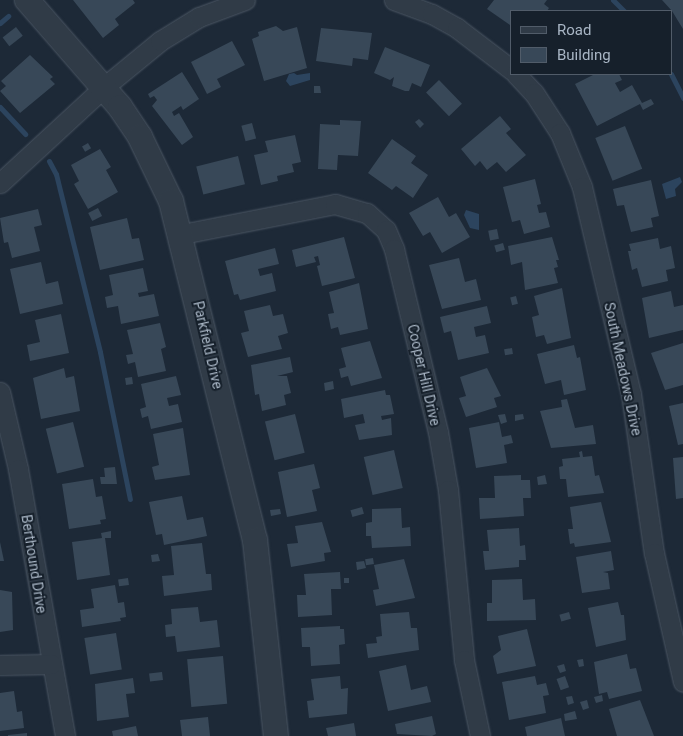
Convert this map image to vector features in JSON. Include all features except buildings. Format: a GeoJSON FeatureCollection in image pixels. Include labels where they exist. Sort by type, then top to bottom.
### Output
{"type":"FeatureCollection","features":[{"type":"Feature","properties":{"kind":"street","name":"Parkfield Drive"},"geometry":{"type":"LineString","coordinates":[[27,0],[104,87],[152,160],[172,201],[182,234],[255,540],[276,736]]}},
{"type":"Feature","properties":{"kind":"street"},"geometry":{"type":"LineString","coordinates":[[0,183],[104,87],[180,28],[227,5],[245,0]]}},
{"type":"Feature","properties":{"kind":"street"},"geometry":{"type":"LineString","coordinates":[[394,0],[432,14],[456,28],[510,68]]}},
{"type":"Feature","properties":{"kind":"street","name":"South Meadows Drive"},"geometry":{"type":"LineString","coordinates":[[517,75],[534,93],[560,133],[582,187],[630,394],[654,554],[683,682]]}},
{"type":"Feature","properties":{"kind":"street","name":"Cooper Hill Drive"},"geometry":{"type":"LineString","coordinates":[[182,234],[335,204],[367,213],[386,230],[394,249],[438,432],[448,490],[464,660],[480,736]]}},
{"type":"Feature","properties":{"kind":"street","name":"Berthound Drive"},"geometry":{"type":"LineString","coordinates":[[0,392],[18,469],[65,736]]}},
{"type":"Feature","properties":{"kind":"street"},"geometry":{"type":"LineString","coordinates":[[0,665],[51,664]]}},
{"type":"Feature","properties":{"kind":"water"},"geometry":{"type":"Polygon","coordinates":[[[294,73],[297,75],[310,73],[310,80],[290,86],[286,81],[289,74],[294,73]]]}},
{"type":"Feature","properties":{"kind":"water"},"geometry":{"type":"Polygon","coordinates":[[[680,177],[682,182],[675,189],[676,196],[666,199],[662,184],[680,177]]]}},
{"type":"Feature","properties":{"kind":"water"},"geometry":{"type":"Polygon","coordinates":[[[466,210],[479,214],[479,230],[470,228],[464,215],[466,210]]]}},
{"type":"Feature","properties":{"kind":"waterway"},"geometry":{"type":"LineString","coordinates":[[613,0],[623,10]]}},
{"type":"Feature","properties":{"kind":"waterway"},"geometry":{"type":"LineString","coordinates":[[0,23],[8,16]]}},
{"type":"Feature","properties":{"kind":"waterway"},"geometry":{"type":"LineString","coordinates":[[672,75],[683,98]]}},
{"type":"Feature","properties":{"kind":"waterway"},"geometry":{"type":"LineString","coordinates":[[0,107],[25,134]]}},
{"type":"Feature","properties":{"kind":"waterway"},"geometry":{"type":"LineString","coordinates":[[49,161],[56,174],[100,352],[130,499]]}}]}
